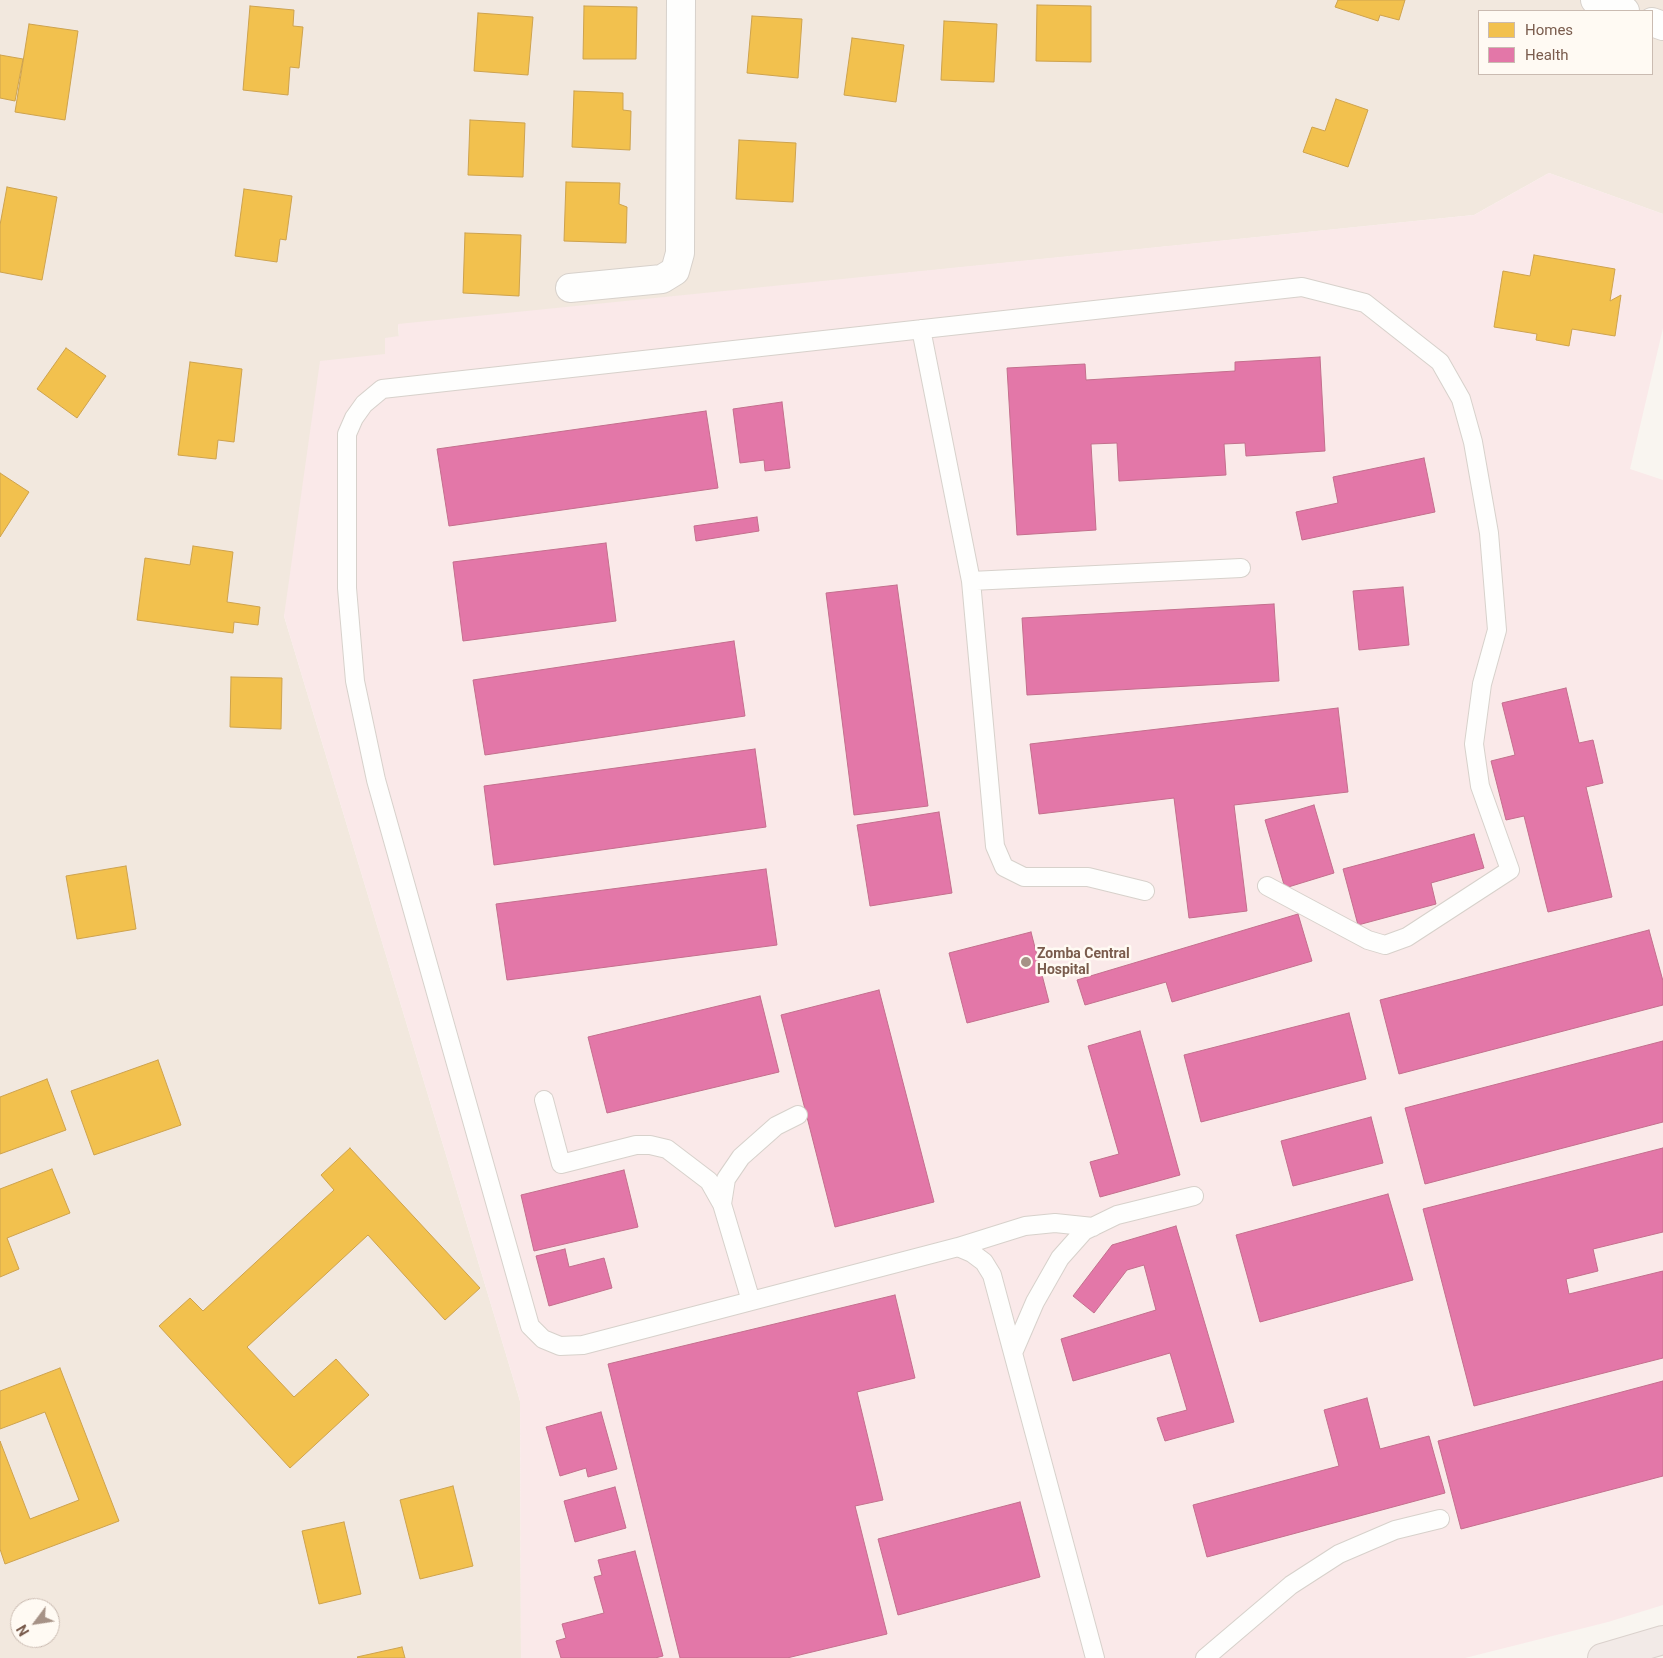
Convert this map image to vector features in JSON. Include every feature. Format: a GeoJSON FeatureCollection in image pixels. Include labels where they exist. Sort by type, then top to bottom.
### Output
{"type":"FeatureCollection","features":[{"type":"Feature","properties":{"kind":"highway"},"geometry":{"type":"LineString","coordinates":[[1602,1658],[1663,1640]]}},
{"type":"Feature","properties":{"kind":"street"},"geometry":{"type":"LineString","coordinates":[[570,288],[662,279],[675,271],[680,253],[681,0]]}},
{"type":"Feature","properties":{"kind":"street"},"geometry":{"type":"LineString","coordinates":[[1595,0],[1621,10]]}},
{"type":"Feature","properties":{"kind":"lane"},"geometry":{"type":"LineString","coordinates":[[1092,1227],[1055,1223],[1025,1226],[958,1247],[583,1345],[560,1346],[543,1339],[530,1326],[376,780],[355,681],[348,588],[347,434],[354,418],[364,404],[382,389],[1302,287],[1365,303],[1440,362],[1461,399],[1473,442],[1489,533],[1496,630],[1482,684],[1474,744],[1480,786],[1510,870],[1407,936],[1385,945],[1368,940],[1267,886]]}},
{"type":"Feature","properties":{"kind":"lane"},"geometry":{"type":"LineString","coordinates":[[922,329],[971,581],[995,846],[1004,867],[1024,877],[1088,876],[1146,891]]}},
{"type":"Feature","properties":{"kind":"lane"},"geometry":{"type":"LineString","coordinates":[[971,581],[1241,568]]}},
{"type":"Feature","properties":{"kind":"lane"},"geometry":{"type":"LineString","coordinates":[[544,1100],[561,1164],[650,1144],[667,1149],[709,1181],[722,1204],[751,1301]]}},
{"type":"Feature","properties":{"kind":"lane"},"geometry":{"type":"LineString","coordinates":[[722,1204],[726,1178],[741,1157],[776,1126],[798,1115]]}},
{"type":"Feature","properties":{"kind":"lane"},"geometry":{"type":"LineString","coordinates":[[1013,1353],[1034,1302],[1060,1258],[1084,1231],[1117,1214],[1194,1196]]}},
{"type":"Feature","properties":{"kind":"lane"},"geometry":{"type":"LineString","coordinates":[[958,1247],[972,1253],[984,1262],[992,1275],[1095,1658]]}},
{"type":"Feature","properties":{"kind":"lane"},"geometry":{"type":"LineString","coordinates":[[1205,1658],[1292,1585],[1338,1554],[1395,1530],[1440,1519]]}},
{"type":"Feature","properties":{"kind":"shaded area"},"geometry":{"type":"Polygon","coordinates":[[[0,0],[1663,0],[1663,214],[1549,173],[1474,215],[398,325],[399,337],[385,354],[284,616],[520,1401],[521,1658],[0,1658],[0,0]]]}},
{"type":"Feature","properties":{"kind":"shaded area","name":"Zomba Central Hospital"},"geometry":{"type":"Polygon","coordinates":[[[1549,173],[1663,214],[1663,328],[1630,469],[1663,480],[1663,1605],[1608,1622],[1465,1658],[521,1658],[520,1401],[284,616],[320,361],[385,354],[385,338],[399,336],[398,324],[1474,215],[1549,173]]]}},
{"type":"Feature","properties":{"kind":"building: Homes"},"geometry":{"type":"Polygon","coordinates":[[[1338,0],[1405,0],[1399,20],[1380,15],[1378,21],[1335,7],[1338,0]]]}},
{"type":"Feature","properties":{"kind":"building: Homes"},"geometry":{"type":"Polygon","coordinates":[[[1037,5],[1091,6],[1091,62],[1036,61],[1037,5]]]}},
{"type":"Feature","properties":{"kind":"building: Homes"},"geometry":{"type":"Polygon","coordinates":[[[250,6],[294,10],[293,26],[303,27],[299,68],[290,67],[288,95],[243,90],[250,6]]]}},
{"type":"Feature","properties":{"kind":"building: Homes"},"geometry":{"type":"Polygon","coordinates":[[[584,6],[637,7],[636,59],[583,59],[584,6]]]}},
{"type":"Feature","properties":{"kind":"building: Homes"},"geometry":{"type":"Polygon","coordinates":[[[478,13],[533,17],[528,75],[474,71],[478,13]]]}},
{"type":"Feature","properties":{"kind":"building: Homes"},"geometry":{"type":"Polygon","coordinates":[[[752,16],[802,19],[798,78],[747,73],[752,16]]]}},
{"type":"Feature","properties":{"kind":"building: Homes"},"geometry":{"type":"Polygon","coordinates":[[[944,21],[997,24],[994,82],[941,80],[944,21]]]}},
{"type":"Feature","properties":{"kind":"building: Homes"},"geometry":{"type":"Polygon","coordinates":[[[29,24],[78,31],[65,120],[15,112],[29,24]]]}},
{"type":"Feature","properties":{"kind":"building: Homes"},"geometry":{"type":"Polygon","coordinates":[[[852,38],[904,45],[896,102],[844,95],[852,38]]]}},
{"type":"Feature","properties":{"kind":"building: Homes"},"geometry":{"type":"Polygon","coordinates":[[[0,55],[23,59],[15,101],[0,98],[0,55]]]}},
{"type":"Feature","properties":{"kind":"building: Homes"},"geometry":{"type":"Polygon","coordinates":[[[574,91],[623,93],[623,110],[631,111],[630,150],[572,147],[574,91]]]}},
{"type":"Feature","properties":{"kind":"building: Homes"},"geometry":{"type":"Polygon","coordinates":[[[1336,99],[1368,110],[1348,167],[1303,152],[1312,127],[1325,131],[1336,99]]]}},
{"type":"Feature","properties":{"kind":"building: Homes"},"geometry":{"type":"Polygon","coordinates":[[[470,120],[525,123],[523,177],[468,175],[470,120]]]}},
{"type":"Feature","properties":{"kind":"building: Homes"},"geometry":{"type":"Polygon","coordinates":[[[739,140],[796,143],[793,202],[736,199],[739,140]]]}},
{"type":"Feature","properties":{"kind":"building: Homes"},"geometry":{"type":"Polygon","coordinates":[[[566,182],[620,183],[619,204],[627,207],[626,243],[564,241],[566,182]]]}},
{"type":"Feature","properties":{"kind":"building: Homes"},"geometry":{"type":"Polygon","coordinates":[[[7,187],[57,197],[42,280],[0,272],[0,225],[7,187]]]}},
{"type":"Feature","properties":{"kind":"building: Homes"},"geometry":{"type":"Polygon","coordinates":[[[244,189],[292,196],[286,240],[280,239],[277,262],[235,256],[244,189]]]}},
{"type":"Feature","properties":{"kind":"building: Homes"},"geometry":{"type":"Polygon","coordinates":[[[465,233],[521,235],[519,296],[463,293],[465,233]]]}},
{"type":"Feature","properties":{"kind":"building: Homes"},"geometry":{"type":"Polygon","coordinates":[[[1534,255],[1615,269],[1610,301],[1621,295],[1615,336],[1572,329],[1569,346],[1536,340],[1537,334],[1494,327],[1503,271],[1530,276],[1534,255]]]}},
{"type":"Feature","properties":{"kind":"building: Homes"},"geometry":{"type":"Polygon","coordinates":[[[66,348],[106,376],[77,418],[37,389],[66,348]]]}},
{"type":"Feature","properties":{"kind":"building: Homes"},"geometry":{"type":"Polygon","coordinates":[[[190,362],[242,369],[234,442],[218,440],[216,459],[178,455],[190,362]]]}},
{"type":"Feature","properties":{"kind":"building: Homes"},"geometry":{"type":"Polygon","coordinates":[[[0,473],[29,492],[0,537],[0,473]]]}},
{"type":"Feature","properties":{"kind":"building: Homes"},"geometry":{"type":"Polygon","coordinates":[[[193,546],[233,552],[227,602],[260,607],[258,625],[234,622],[233,633],[137,620],[145,558],[190,565],[193,546]]]}},
{"type":"Feature","properties":{"kind":"building: Homes"},"geometry":{"type":"Polygon","coordinates":[[[231,677],[282,678],[281,729],[230,727],[231,677]]]}},
{"type":"Feature","properties":{"kind":"building: Homes"},"geometry":{"type":"Polygon","coordinates":[[[126,866],[136,929],[77,939],[66,876],[126,866]]]}},
{"type":"Feature","properties":{"kind":"building: Homes"},"geometry":{"type":"Polygon","coordinates":[[[158,1060],[181,1125],[94,1155],[71,1091],[158,1060]]]}},
{"type":"Feature","properties":{"kind":"building: Homes"},"geometry":{"type":"Polygon","coordinates":[[[47,1079],[66,1130],[0,1154],[0,1097],[47,1079]]]}},
{"type":"Feature","properties":{"kind":"building: Homes"},"geometry":{"type":"Polygon","coordinates":[[[350,1148],[480,1288],[445,1320],[368,1235],[247,1347],[294,1397],[336,1359],[369,1395],[290,1468],[159,1326],[190,1298],[203,1311],[334,1190],[321,1175],[350,1148]]]}},
{"type":"Feature","properties":{"kind":"building: Homes"},"geometry":{"type":"Polygon","coordinates":[[[52,1169],[70,1213],[7,1238],[19,1269],[0,1277],[0,1189],[52,1169]]]}},
{"type":"Feature","properties":{"kind":"building: Homes"},"geometry":{"type":"Polygon","coordinates":[[[60,1368],[119,1521],[5,1564],[0,1549],[0,1441],[30,1519],[79,1500],[45,1412],[0,1429],[0,1391],[60,1368]]]}},
{"type":"Feature","properties":{"kind":"building: Homes"},"geometry":{"type":"Polygon","coordinates":[[[453,1486],[473,1566],[420,1579],[400,1500],[453,1486]]]}},
{"type":"Feature","properties":{"kind":"building: Homes"},"geometry":{"type":"Polygon","coordinates":[[[344,1522],[361,1594],[319,1604],[302,1531],[344,1522]]]}},
{"type":"Feature","properties":{"kind":"building: Homes"},"geometry":{"type":"Polygon","coordinates":[[[402,1647],[405,1658],[357,1657],[402,1647]]]}},
{"type":"Feature","properties":{"kind":"building: Health"},"geometry":{"type":"Polygon","coordinates":[[[1320,357],[1325,451],[1246,456],[1245,443],[1224,444],[1226,475],[1119,481],[1117,443],[1091,444],[1096,530],[1017,535],[1007,368],[1085,364],[1086,380],[1235,371],[1235,362],[1320,357]]]}},
{"type":"Feature","properties":{"kind":"building: Health"},"geometry":{"type":"Polygon","coordinates":[[[782,402],[790,468],[765,471],[764,460],[740,463],[733,409],[782,402]]]}},
{"type":"Feature","properties":{"kind":"building: Health"},"geometry":{"type":"Polygon","coordinates":[[[706,411],[718,488],[449,526],[437,449],[706,411]]]}},
{"type":"Feature","properties":{"kind":"building: Health"},"geometry":{"type":"Polygon","coordinates":[[[1424,458],[1435,512],[1302,540],[1296,512],[1338,503],[1333,477],[1424,458]]]}},
{"type":"Feature","properties":{"kind":"building: Health"},"geometry":{"type":"Polygon","coordinates":[[[757,517],[759,531],[696,541],[694,526],[757,517]]]}},
{"type":"Feature","properties":{"kind":"building: Health"},"geometry":{"type":"Polygon","coordinates":[[[606,543],[616,621],[463,641],[453,562],[606,543]]]}},
{"type":"Feature","properties":{"kind":"building: Health"},"geometry":{"type":"Polygon","coordinates":[[[897,585],[928,806],[854,815],[826,593],[897,585]]]}},
{"type":"Feature","properties":{"kind":"building: Health"},"geometry":{"type":"Polygon","coordinates":[[[1403,587],[1409,645],[1359,650],[1353,591],[1403,587]]]}},
{"type":"Feature","properties":{"kind":"building: Health"},"geometry":{"type":"Polygon","coordinates":[[[1274,604],[1279,681],[1027,695],[1022,618],[1274,604]]]}},
{"type":"Feature","properties":{"kind":"building: Health"},"geometry":{"type":"Polygon","coordinates":[[[734,641],[745,716],[485,755],[473,680],[734,641]]]}},
{"type":"Feature","properties":{"kind":"building: Health"},"geometry":{"type":"Polygon","coordinates":[[[1566,688],[1579,743],[1593,740],[1603,783],[1586,787],[1612,897],[1548,912],[1524,816],[1506,820],[1491,761],[1515,755],[1502,703],[1566,688]]]}},
{"type":"Feature","properties":{"kind":"building: Health"},"geometry":{"type":"Polygon","coordinates":[[[1338,708],[1348,792],[1234,805],[1247,911],[1189,918],[1174,798],[1039,814],[1030,744],[1338,708]]]}},
{"type":"Feature","properties":{"kind":"building: Health"},"geometry":{"type":"Polygon","coordinates":[[[755,749],[766,827],[494,865],[484,786],[755,749]]]}},
{"type":"Feature","properties":{"kind":"building: Health"},"geometry":{"type":"Polygon","coordinates":[[[1314,805],[1334,873],[1285,888],[1265,820],[1314,805]]]}},
{"type":"Feature","properties":{"kind":"building: Health"},"geometry":{"type":"Polygon","coordinates":[[[939,812],[952,893],[870,906],[857,825],[939,812]]]}},
{"type":"Feature","properties":{"kind":"building: Health"},"geometry":{"type":"Polygon","coordinates":[[[1474,834],[1484,868],[1431,883],[1436,904],[1358,925],[1343,869],[1474,834]]]}},
{"type":"Feature","properties":{"kind":"building: Health"},"geometry":{"type":"Polygon","coordinates":[[[766,869],[777,945],[507,980],[496,904],[766,869]]]}},
{"type":"Feature","properties":{"kind":"building: Health"},"geometry":{"type":"Polygon","coordinates":[[[1298,914],[1312,961],[1172,1002],[1166,982],[1085,1005],[1077,980],[1298,914]]]}},
{"type":"Feature","properties":{"kind":"building: Health"},"geometry":{"type":"Polygon","coordinates":[[[1649,930],[1663,981],[1663,1005],[1399,1074],[1380,1000],[1649,930]]]}},
{"type":"Feature","properties":{"kind":"building: Health"},"geometry":{"type":"Polygon","coordinates":[[[1031,932],[1049,1002],[967,1023],[949,953],[1031,932]]]}},
{"type":"Feature","properties":{"kind":"building: Health"},"geometry":{"type":"Polygon","coordinates":[[[879,990],[934,1202],[835,1227],[781,1015],[879,990]]]}},
{"type":"Feature","properties":{"kind":"building: Health"},"geometry":{"type":"Polygon","coordinates":[[[760,996],[779,1072],[607,1113],[588,1037],[760,996]]]}},
{"type":"Feature","properties":{"kind":"building: Health"},"geometry":{"type":"Polygon","coordinates":[[[1349,1013],[1366,1079],[1201,1122],[1184,1055],[1349,1013]]]}},
{"type":"Feature","properties":{"kind":"building: Health"},"geometry":{"type":"Polygon","coordinates":[[[1140,1031],[1180,1175],[1100,1197],[1090,1162],[1119,1154],[1088,1046],[1140,1031]]]}},
{"type":"Feature","properties":{"kind":"building: Health"},"geometry":{"type":"Polygon","coordinates":[[[1663,1041],[1663,1122],[1425,1184],[1405,1108],[1663,1041]]]}},
{"type":"Feature","properties":{"kind":"building: Health"},"geometry":{"type":"Polygon","coordinates":[[[1371,1117],[1383,1163],[1293,1186],[1281,1141],[1371,1117]]]}},
{"type":"Feature","properties":{"kind":"building: Health"},"geometry":{"type":"Polygon","coordinates":[[[1663,1148],[1663,1232],[1593,1249],[1598,1271],[1566,1279],[1569,1294],[1663,1271],[1663,1358],[1474,1406],[1423,1209],[1663,1148]]]}},
{"type":"Feature","properties":{"kind":"building: Health"},"geometry":{"type":"Polygon","coordinates":[[[624,1170],[638,1227],[534,1251],[521,1195],[624,1170]]]}},
{"type":"Feature","properties":{"kind":"building: Health"},"geometry":{"type":"Polygon","coordinates":[[[1388,1194],[1413,1280],[1260,1322],[1236,1235],[1388,1194]]]}},
{"type":"Feature","properties":{"kind":"building: Health"},"geometry":{"type":"Polygon","coordinates":[[[1176,1226],[1234,1422],[1165,1441],[1157,1418],[1187,1410],[1170,1353],[1073,1381],[1061,1339],[1156,1310],[1144,1265],[1127,1270],[1094,1313],[1073,1296],[1112,1245],[1176,1226]]]}},
{"type":"Feature","properties":{"kind":"building: Health"},"geometry":{"type":"Polygon","coordinates":[[[565,1249],[569,1267],[604,1258],[612,1288],[549,1306],[536,1256],[565,1249]]]}},
{"type":"Feature","properties":{"kind":"building: Health"},"geometry":{"type":"Polygon","coordinates":[[[895,1295],[915,1378],[857,1392],[883,1500],[855,1506],[887,1634],[787,1658],[680,1658],[608,1364],[895,1295]]]}},
{"type":"Feature","properties":{"kind":"building: Health"},"geometry":{"type":"Polygon","coordinates":[[[1663,1381],[1663,1476],[1461,1529],[1438,1441],[1663,1381]]]}},
{"type":"Feature","properties":{"kind":"building: Health"},"geometry":{"type":"Polygon","coordinates":[[[1367,1398],[1380,1449],[1429,1436],[1445,1493],[1207,1557],[1193,1505],[1339,1466],[1324,1410],[1367,1398]]]}},
{"type":"Feature","properties":{"kind":"building: Health"},"geometry":{"type":"Polygon","coordinates":[[[601,1412],[617,1469],[588,1477],[586,1468],[560,1476],[546,1427],[601,1412]]]}},
{"type":"Feature","properties":{"kind":"building: Health"},"geometry":{"type":"Polygon","coordinates":[[[615,1487],[626,1528],[575,1542],[564,1501],[615,1487]]]}},
{"type":"Feature","properties":{"kind":"building: Health"},"geometry":{"type":"Polygon","coordinates":[[[1020,1502],[1040,1577],[898,1615],[878,1539],[1020,1502]]]}},
{"type":"Feature","properties":{"kind":"building: Health"},"geometry":{"type":"Polygon","coordinates":[[[635,1551],[663,1656],[655,1658],[561,1658],[556,1641],[566,1638],[562,1624],[604,1613],[594,1577],[602,1575],[598,1560],[635,1551]]]}},
{"type":"Feature","properties":{"kind":"place","name":"Zomba Central Hospital"},"geometry":{"type":"Point","coordinates":[1026,962]}}]}
